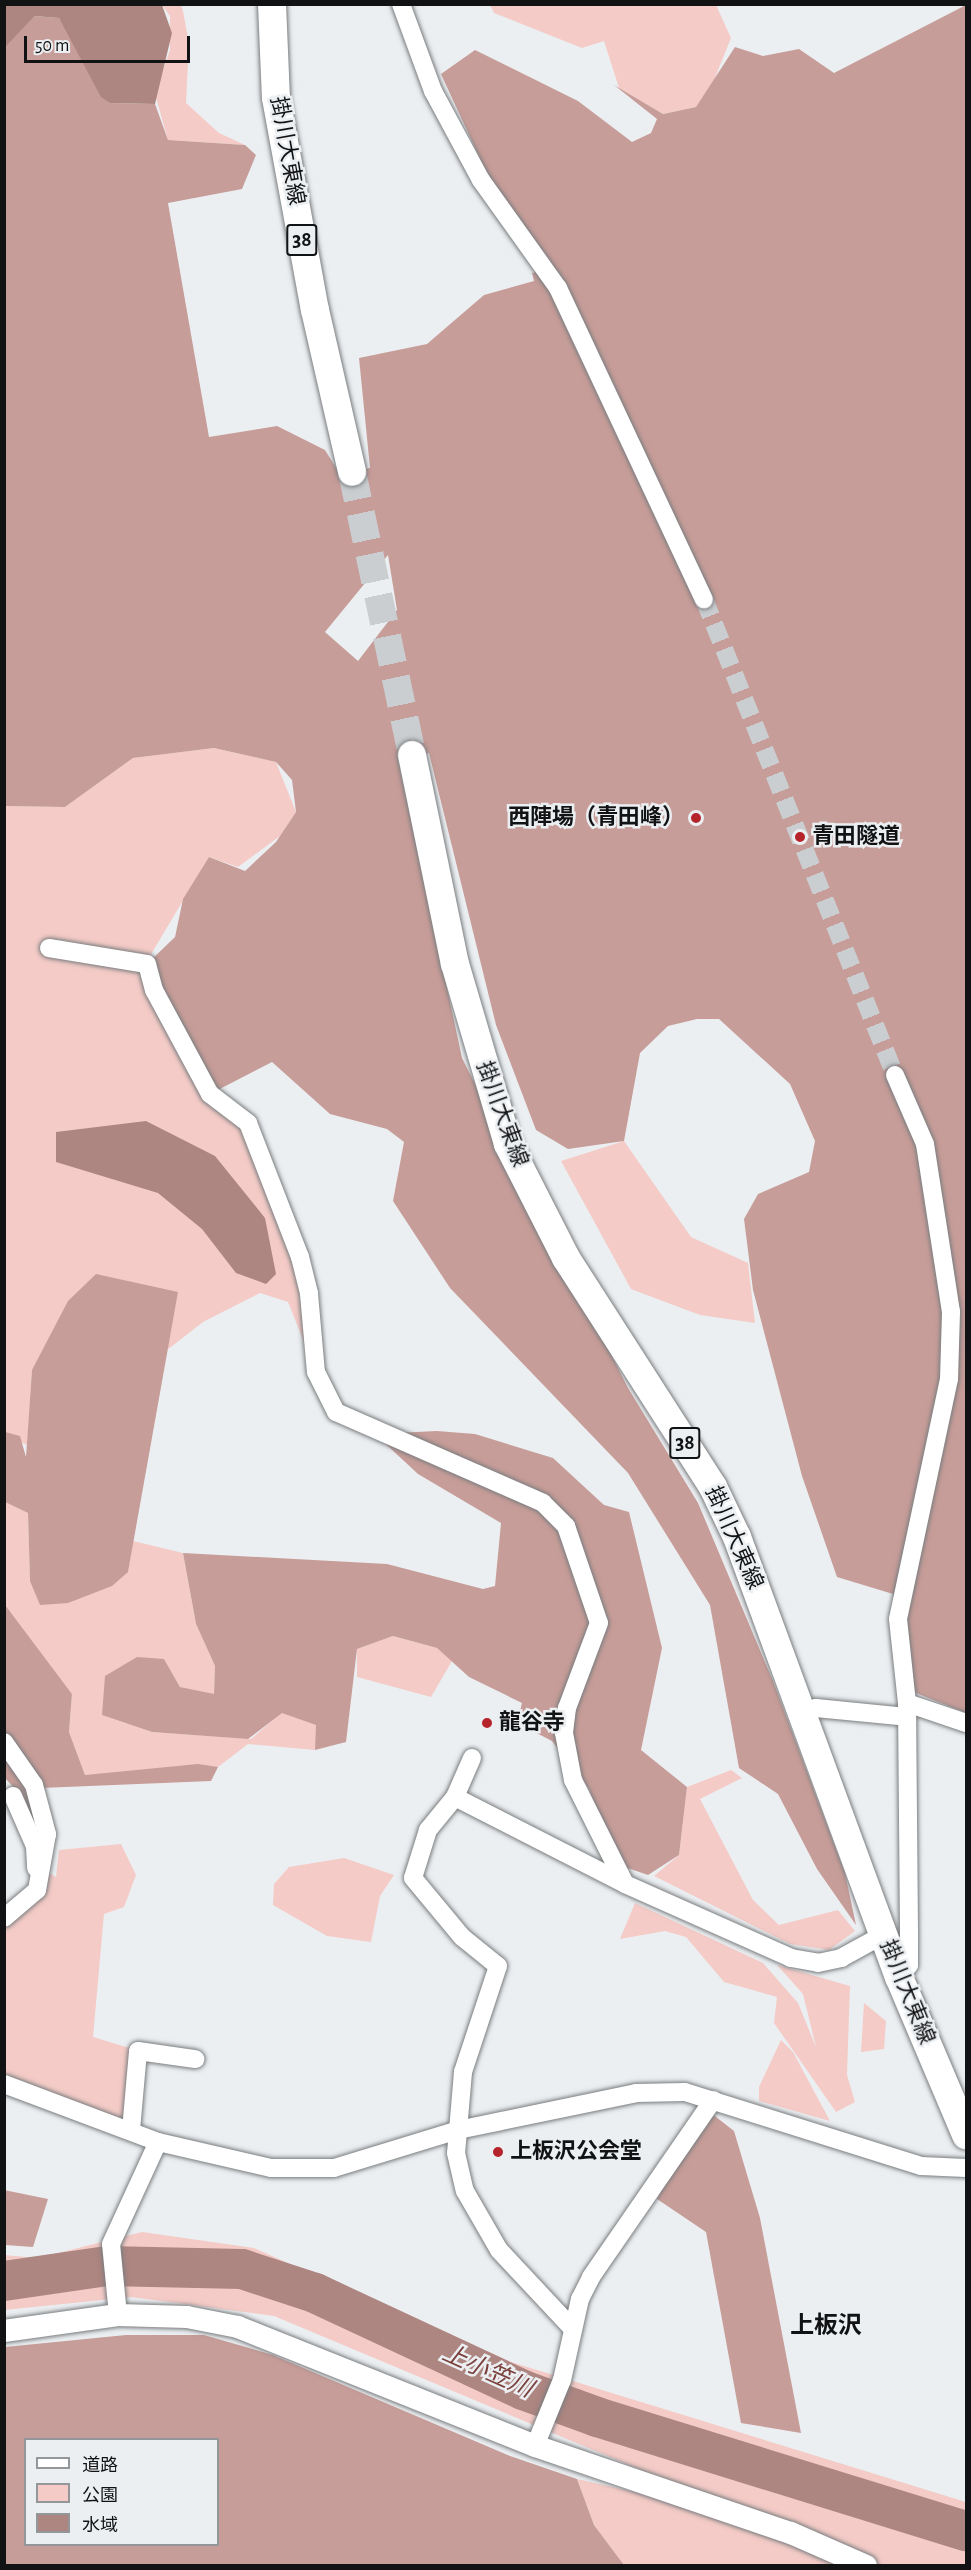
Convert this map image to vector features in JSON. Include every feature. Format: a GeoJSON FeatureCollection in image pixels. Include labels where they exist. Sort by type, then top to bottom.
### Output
{"type":"FeatureCollection","features":[{"type":"Feature","properties":{"kind":"main road","name":"掛川大東線"},"geometry":{"type":"LineString","coordinates":[[272,4],[276,98],[352,472]]}},
{"type":"Feature","properties":{"kind":"main road","name":"掛川大東線"},"geometry":{"type":"LineString","coordinates":[[412,755],[456,964],[508,1144],[566,1258],[713,1487],[806,1713],[899,1977],[966,2135]]}},
{"type":"Feature","properties":{"kind":"street"},"geometry":{"type":"LineString","coordinates":[[401,4],[433,91],[481,180],[558,288],[704,599]]}},
{"type":"Feature","properties":{"kind":"street"},"geometry":{"type":"LineString","coordinates":[[49,948],[147,964],[154,990],[210,1094],[248,1123],[300,1257],[316,1372],[336,1413],[543,1503],[566,1526],[599,1623],[567,1708],[564,1733],[573,1780],[626,1884]]}},
{"type":"Feature","properties":{"kind":"street"},"geometry":{"type":"LineString","coordinates":[[895,1075],[925,1144],[951,1312],[949,1379],[898,1619],[907,1710],[909,1965],[899,1977]]}},
{"type":"Feature","properties":{"kind":"street"},"geometry":{"type":"LineString","coordinates":[[806,1713],[816,1708],[907,1710],[966,1723]]}},
{"type":"Feature","properties":{"kind":"street"},"geometry":{"type":"LineString","coordinates":[[4,1742],[34,1785],[47,1834],[46,1867],[37,1890],[4,1918]]}},
{"type":"Feature","properties":{"kind":"street"},"geometry":{"type":"LineString","coordinates":[[472,1758],[455,1797],[428,1830],[413,1878],[462,1937],[498,1966],[463,2072],[458,2130],[465,2191],[499,2250],[573,2329]]}},
{"type":"Feature","properties":{"kind":"street"},"geometry":{"type":"LineString","coordinates":[[13,1796],[38,1857],[27,1900]]}},
{"type":"Feature","properties":{"kind":"street"},"geometry":{"type":"LineString","coordinates":[[455,1797],[626,1884],[791,1958],[818,1963],[841,1958],[884,1935]]}},
{"type":"Feature","properties":{"kind":"street"},"geometry":{"type":"LineString","coordinates":[[131,2130],[138,2050],[195,2059]]}},
{"type":"Feature","properties":{"kind":"street"},"geometry":{"type":"LineString","coordinates":[[4,2084],[158,2142],[271,2168],[334,2168],[458,2130],[636,2093],[685,2092],[921,2166],[966,2168]]}},
{"type":"Feature","properties":{"kind":"street"},"geometry":{"type":"LineString","coordinates":[[535,2446],[562,2380],[573,2329],[591,2277],[713,2100]]}},
{"type":"Feature","properties":{"kind":"street"},"geometry":{"type":"LineString","coordinates":[[117,2307],[111,2244],[158,2142]]}},
{"type":"Feature","properties":{"kind":"street"},"geometry":{"type":"LineString","coordinates":[[4,2331],[117,2307],[238,2327],[535,2446],[791,2533],[866,2565]]}},
{"type":"Feature","properties":{"kind":"green space"},"geometry":{"type":"Polygon","coordinates":[[[162,5],[181,5],[183,11],[189,43],[186,103],[219,133],[245,145],[168,140],[155,94],[170,50],[170,16],[162,5]]]}},
{"type":"Feature","properties":{"kind":"green space"},"geometry":{"type":"Polygon","coordinates":[[[490,5],[716,5],[731,38],[710,90],[696,107],[663,114],[619,88],[604,41],[582,48],[494,13],[490,5]]]}},
{"type":"Feature","properties":{"kind":"green space"},"geometry":{"type":"Polygon","coordinates":[[[214,748],[276,762],[296,812],[280,836],[238,867],[209,857],[150,956],[100,955],[147,964],[186,1052],[236,1112],[291,1229],[316,1372],[288,1302],[260,1293],[203,1322],[167,1350],[176,1302],[32,1370],[27,1445],[5,1435],[5,806],[65,807],[133,758],[214,748]]]}},
{"type":"Feature","properties":{"kind":"green space"},"geometry":{"type":"Polygon","coordinates":[[[624,1141],[691,1237],[748,1263],[755,1323],[700,1315],[631,1289],[561,1161],[624,1141]]]}},
{"type":"Feature","properties":{"kind":"green space"},"geometry":{"type":"Polygon","coordinates":[[[5,1502],[28,1513],[30,1581],[128,1572],[133,1541],[183,1553],[196,1624],[215,1666],[214,1695],[180,1687],[164,1659],[102,1715],[152,1732],[251,1739],[282,1712],[320,1721],[315,1750],[248,1744],[218,1767],[85,1775],[69,1732],[72,1694],[5,1607],[5,1502]]]}},
{"type":"Feature","properties":{"kind":"green space"},"geometry":{"type":"Polygon","coordinates":[[[393,1636],[437,1648],[452,1661],[431,1697],[357,1677],[357,1649],[393,1636]]]}},
{"type":"Feature","properties":{"kind":"green space"},"geometry":{"type":"Polygon","coordinates":[[[731,1770],[742,1778],[700,1799],[753,1900],[779,1925],[838,1910],[855,1931],[829,1950],[790,1944],[654,1876],[679,1855],[687,1787],[731,1770]]]}},
{"type":"Feature","properties":{"kind":"green space"},"geometry":{"type":"Polygon","coordinates":[[[121,1844],[136,1875],[124,1907],[104,1914],[93,2037],[136,2050],[127,2123],[5,2077],[5,1926],[49,1873],[56,1877],[59,1850],[121,1844]]]}},
{"type":"Feature","properties":{"kind":"green space"},"geometry":{"type":"Polygon","coordinates":[[[344,1858],[394,1875],[380,1896],[371,1942],[327,1936],[273,1905],[274,1884],[289,1867],[344,1858]]]}},
{"type":"Feature","properties":{"kind":"green space"},"geometry":{"type":"Polygon","coordinates":[[[635,1903],[763,1963],[798,2003],[816,2047],[803,1994],[777,1965],[850,1986],[847,2075],[855,2102],[836,2112],[774,2023],[777,1997],[724,1982],[686,1937],[665,1931],[620,1939],[635,1903]]]}},
{"type":"Feature","properties":{"kind":"green space"},"geometry":{"type":"Polygon","coordinates":[[[864,2003],[886,2021],[884,2049],[861,2052],[864,2003]]]}},
{"type":"Feature","properties":{"kind":"green space"},"geometry":{"type":"Polygon","coordinates":[[[781,2040],[793,2052],[830,2121],[759,2101],[759,2087],[781,2040]]]}},
{"type":"Feature","properties":{"kind":"green space"},"geometry":{"type":"Polygon","coordinates":[[[142,2232],[254,2248],[511,2362],[966,2502],[966,2565],[624,2565],[594,2525],[577,2479],[760,2520],[274,2316],[131,2297],[5,2310],[4,2255],[38,2258],[142,2232]]]}},
{"type":"Feature","properties":{"kind":"shaded area"},"geometry":{"type":"Polygon","coordinates":[[[966,5],[966,1713],[911,1691],[893,1594],[837,1577],[802,1476],[753,1290],[744,1219],[758,1194],[809,1172],[815,1141],[790,1084],[719,1019],[697,1019],[668,1026],[640,1053],[624,1141],[568,1149],[536,1130],[496,1025],[429,753],[398,759],[462,1058],[628,1388],[698,1503],[773,1681],[845,1873],[856,1925],[817,1869],[778,1794],[739,1768],[710,1605],[628,1473],[450,1288],[393,1201],[404,1142],[387,1129],[330,1114],[272,1062],[210,1094],[147,964],[175,937],[183,899],[209,857],[245,871],[276,842],[296,812],[292,780],[276,762],[214,748],[133,758],[65,807],[5,806],[4,47],[35,16],[59,18],[110,103],[155,104],[168,140],[245,145],[256,155],[242,189],[168,203],[209,437],[277,426],[325,450],[340,474],[370,468],[359,358],[427,344],[484,295],[534,281],[532,273],[552,269],[489,178],[441,74],[475,50],[578,101],[632,142],[651,133],[657,119],[614,85],[663,114],[696,107],[735,47],[763,56],[799,49],[834,73],[966,5]],[[388,555],[325,632],[358,661],[397,610],[388,555]]]}},
{"type":"Feature","properties":{"kind":"shaded area"},"geometry":{"type":"Polygon","coordinates":[[[96,1274],[178,1292],[128,1572],[112,1586],[68,1603],[40,1605],[30,1581],[28,1513],[5,1502],[5,1432],[20,1436],[26,1457],[32,1370],[68,1301],[96,1274]]]}},
{"type":"Feature","properties":{"kind":"shaded area"},"geometry":{"type":"Polygon","coordinates":[[[437,1431],[475,1434],[553,1458],[604,1505],[629,1512],[662,1648],[641,1750],[687,1787],[679,1855],[648,1875],[616,1864],[589,1789],[552,1741],[517,1723],[522,1703],[469,1677],[437,1648],[393,1636],[357,1649],[346,1742],[315,1750],[316,1725],[282,1713],[248,1739],[152,1732],[102,1715],[105,1676],[137,1657],[164,1659],[180,1687],[214,1694],[215,1666],[196,1624],[183,1553],[387,1564],[483,1589],[495,1586],[501,1523],[418,1474],[375,1434],[437,1431]]]}},
{"type":"Feature","properties":{"kind":"shaded area"},"geometry":{"type":"Polygon","coordinates":[[[5,1605],[72,1694],[69,1732],[85,1775],[198,1764],[218,1767],[211,1781],[41,1788],[34,1834],[17,1791],[5,1778],[5,1605]]]}},
{"type":"Feature","properties":{"kind":"shaded area"},"geometry":{"type":"Polygon","coordinates":[[[702,2106],[734,2131],[760,2218],[801,2433],[741,2423],[706,2232],[657,2199],[702,2106]]]}},
{"type":"Feature","properties":{"kind":"shaded area"},"geometry":{"type":"Polygon","coordinates":[[[4,2190],[48,2199],[33,2247],[5,2245],[4,2190]]]}},
{"type":"Feature","properties":{"kind":"shaded area"},"geometry":{"type":"Polygon","coordinates":[[[126,2335],[204,2335],[273,2355],[510,2456],[577,2479],[594,2525],[624,2565],[5,2565],[5,2347],[126,2335]]]}},
{"type":"Feature","properties":{"kind":"water"},"geometry":{"type":"Polygon","coordinates":[[[5,4],[162,5],[172,33],[155,104],[110,103],[101,97],[59,18],[35,16],[5,47],[5,4]]]}},
{"type":"Feature","properties":{"kind":"water"},"geometry":{"type":"Polygon","coordinates":[[[146,1121],[215,1156],[265,1218],[276,1274],[266,1284],[236,1273],[202,1229],[158,1193],[56,1162],[56,1132],[146,1121]]]}},
{"type":"Feature","properties":{"kind":"waterway","name":"上小笠川"},"geometry":{"type":"LineString","coordinates":[[4,2281],[107,2266],[242,2269],[315,2293],[523,2390],[597,2417],[966,2531]]}},
{"type":"Feature","properties":{"kind":"tunnel"},"geometry":{"type":"LineString","coordinates":[[352,472],[412,755]]}},
{"type":"Feature","properties":{"kind":"tunnel"},"geometry":{"type":"LineString","coordinates":[[704,599],[895,1075]]}},
{"type":"Feature","properties":{"kind":"place","name":"西陣場（青田峰）"},"geometry":{"type":"Point","coordinates":[696,818]}},
{"type":"Feature","properties":{"kind":"place","name":"青田隧道"},"geometry":{"type":"Point","coordinates":[800,837]}},
{"type":"Feature","properties":{"kind":"place","name":"龍谷寺"},"geometry":{"type":"Point","coordinates":[487,1723]}},
{"type":"Feature","properties":{"kind":"place","name":"上板沢公会堂"},"geometry":{"type":"Point","coordinates":[498,2152]}},
{"type":"Feature","properties":{"kind":"district","name":"上板沢"},"geometry":{"type":"Point","coordinates":[826,2327]}}]}
